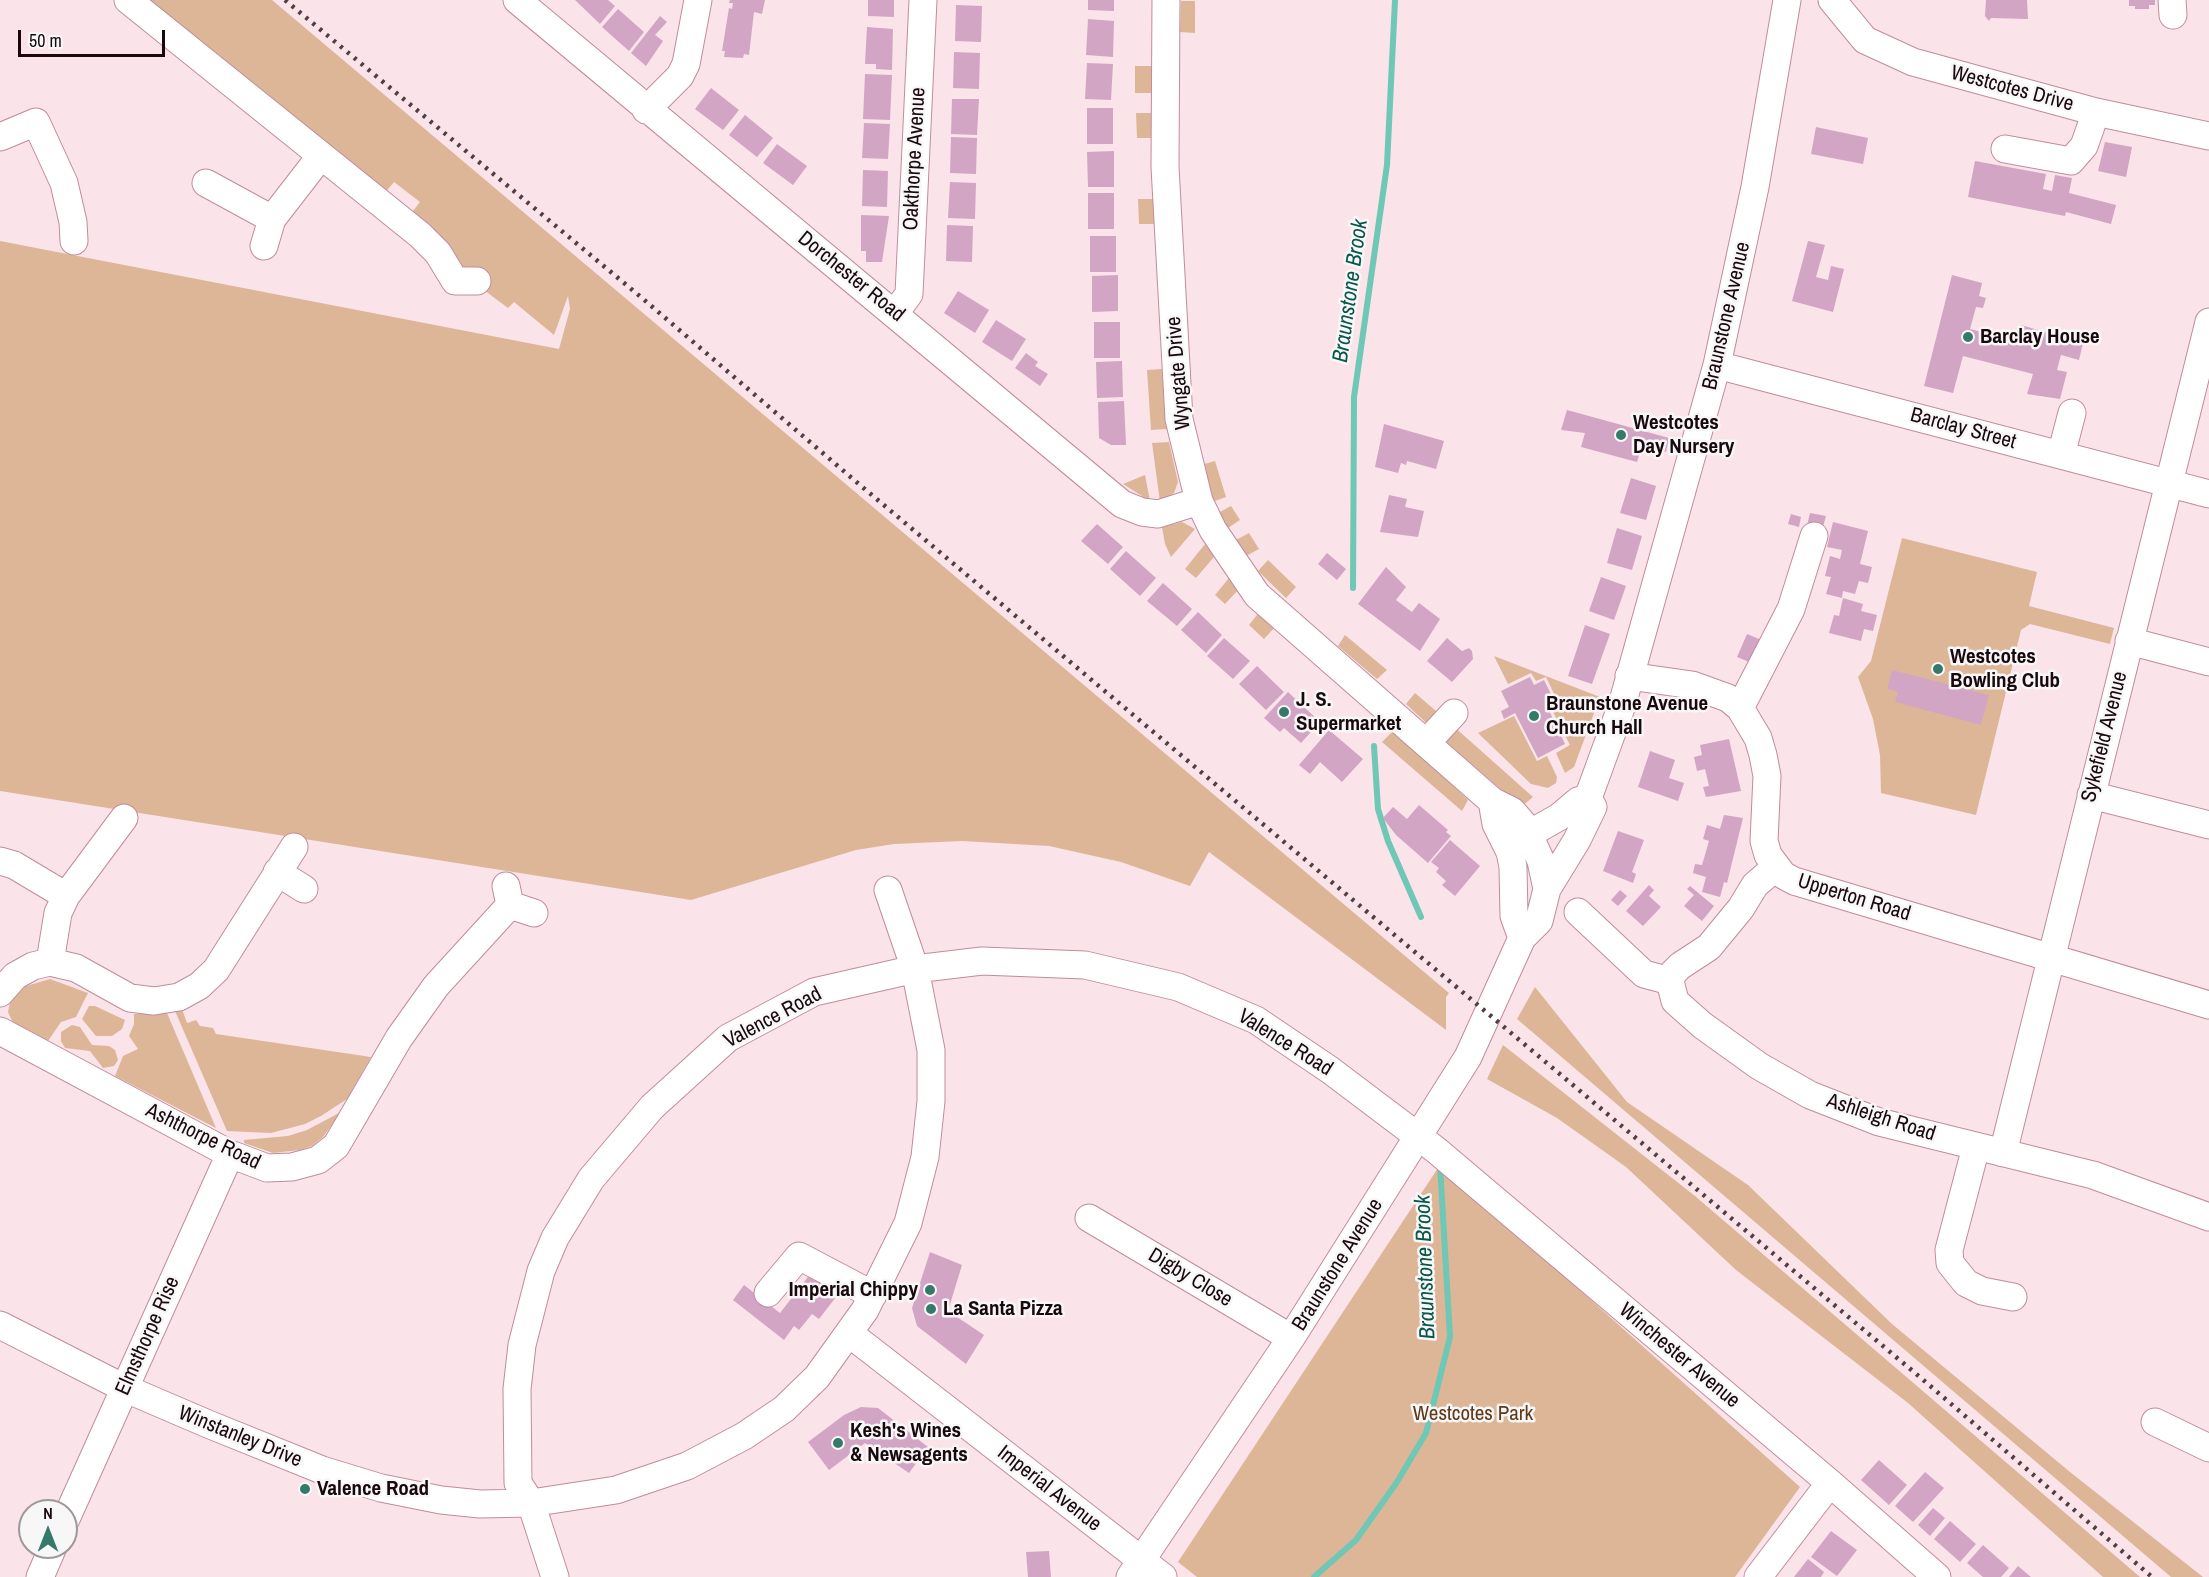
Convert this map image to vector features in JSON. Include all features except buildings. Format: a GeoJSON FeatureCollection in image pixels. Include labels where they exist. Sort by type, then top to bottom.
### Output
{"type":"FeatureCollection","features":[{"type":"Feature","properties":{"kind":"street"},"geometry":{"type":"LineString","coordinates":[[128,0],[320,157],[420,235],[438,253],[459,287]]}},
{"type":"Feature","properties":{"kind":"street","name":"Dorchester Road"},"geometry":{"type":"LineString","coordinates":[[517,0],[646,110],[895,313],[1122,504],[1142,512],[1158,513],[1199,501]]}},
{"type":"Feature","properties":{"kind":"street"},"geometry":{"type":"LineString","coordinates":[[646,110],[676,81],[686,64],[698,0]]}},
{"type":"Feature","properties":{"kind":"street","name":"Oakthorpe Avenue"},"geometry":{"type":"LineString","coordinates":[[895,313],[909,294],[923,0]]}},
{"type":"Feature","properties":{"kind":"street","name":"Wyngate Drive"},"geometry":{"type":"LineString","coordinates":[[1166,0],[1165,167],[1179,419],[1199,501],[1213,530],[1257,595],[1492,801],[1512,811],[1524,846]]}},
{"type":"Feature","properties":{"kind":"street","name":"Braunstone Avenue"},"geometry":{"type":"LineString","coordinates":[[1135,1569],[1291,1338],[1468,1057],[1522,938],[1539,921],[1547,889],[1577,840],[1593,807],[1588,798],[1622,705],[1717,365],[1755,186],[1786,0]]}},
{"type":"Feature","properties":{"kind":"street","name":"Westcotes Drive"},"geometry":{"type":"LineString","coordinates":[[1834,1],[1865,40],[1913,62],[2096,112],[2209,136]]}},
{"type":"Feature","properties":{"kind":"street"},"geometry":{"type":"LineString","coordinates":[[2005,149],[2071,161],[2084,146],[2096,112]]}},
{"type":"Feature","properties":{"kind":"street"},"geometry":{"type":"LineString","coordinates":[[0,137],[45,116],[78,228]]}},
{"type":"Feature","properties":{"kind":"street"},"geometry":{"type":"LineString","coordinates":[[264,246],[272,219],[320,157]]}},
{"type":"Feature","properties":{"kind":"street"},"geometry":{"type":"LineString","coordinates":[[206,183],[272,219]]}},
{"type":"Feature","properties":{"kind":"street","name":"Sykefield Avenue"},"geometry":{"type":"LineString","coordinates":[[2003,1154],[2167,483],[2209,324]]}},
{"type":"Feature","properties":{"kind":"street","name":"Barclay Street"},"geometry":{"type":"LineString","coordinates":[[1717,365],[2209,494]]}},
{"type":"Feature","properties":{"kind":"street"},"geometry":{"type":"LineString","coordinates":[[2061,455],[2072,412]]}},
{"type":"Feature","properties":{"kind":"street"},"geometry":{"type":"LineString","coordinates":[[1740,708],[1791,609],[1814,537]]}},
{"type":"Feature","properties":{"kind":"street"},"geometry":{"type":"LineString","coordinates":[[2129,641],[2209,662]]}},
{"type":"Feature","properties":{"kind":"street","name":"Upperton Road"},"geometry":{"type":"LineString","coordinates":[[1629,676],[1692,685],[1728,698],[1740,708],[1758,738],[1763,755],[1767,776],[1764,841],[1768,855],[1776,867],[1794,881],[2209,1005]]}},
{"type":"Feature","properties":{"kind":"street"},"geometry":{"type":"LineString","coordinates":[[1427,742],[1454,713]]}},
{"type":"Feature","properties":{"kind":"street"},"geometry":{"type":"LineString","coordinates":[[2091,795],[2209,825]]}},
{"type":"Feature","properties":{"kind":"street"},"geometry":{"type":"LineString","coordinates":[[1522,938],[1514,916],[1513,867],[1524,846],[1578,801],[1588,798]]}},
{"type":"Feature","properties":{"kind":"street"},"geometry":{"type":"LineString","coordinates":[[50,962],[58,913],[66,896],[124,818]]}},
{"type":"Feature","properties":{"kind":"street"},"geometry":{"type":"LineString","coordinates":[[1524,846],[1548,851],[1577,840]]}},
{"type":"Feature","properties":{"kind":"street","name":"Braunstone Avenue"},"geometry":{"type":"LineString","coordinates":[[1524,846],[1547,889]]}},
{"type":"Feature","properties":{"kind":"street"},"geometry":{"type":"LineString","coordinates":[[0,993],[15,976],[33,966],[50,962],[76,968],[130,998],[154,1001],[179,997],[199,986],[216,970],[294,848]]}},
{"type":"Feature","properties":{"kind":"street"},"geometry":{"type":"LineString","coordinates":[[0,861],[14,865],[66,896]]}},
{"type":"Feature","properties":{"kind":"street"},"geometry":{"type":"LineString","coordinates":[[1578,912],[1644,974],[1670,981],[1672,973],[1680,966],[1709,947],[1735,916],[1755,885],[1776,867]]}},
{"type":"Feature","properties":{"kind":"street"},"geometry":{"type":"LineString","coordinates":[[277,872],[304,889]]}},
{"type":"Feature","properties":{"kind":"street","name":"Winstanley Drive"},"geometry":{"type":"LineString","coordinates":[[0,1325],[124,1388],[265,1448],[381,1488],[441,1500],[480,1504],[531,1503],[616,1490],[687,1466],[734,1441],[784,1409],[817,1377],[850,1334],[873,1295],[908,1223],[926,1146],[932,1101],[931,1050],[915,969],[888,890]]}},
{"type":"Feature","properties":{"kind":"street","name":"Ashthorpe Road"},"geometry":{"type":"LineString","coordinates":[[0,1031],[230,1154],[267,1168],[292,1167],[318,1160],[336,1146],[399,1038],[436,986],[517,901]]}},
{"type":"Feature","properties":{"kind":"street","name":"Valence Road"},"geometry":{"type":"LineString","coordinates":[[555,1577],[531,1503],[518,1483],[516,1436],[522,1345],[541,1271],[555,1238],[591,1179],[652,1107],[728,1038],[814,992],[915,969],[982,961],[1085,965],[1178,987],[1256,1020],[1330,1070],[1418,1139]]}},
{"type":"Feature","properties":{"kind":"street","name":"Ashleigh Road"},"geometry":{"type":"LineString","coordinates":[[1670,981],[1675,1001],[1702,1025],[1759,1066],[1810,1095],[1879,1122],[2093,1175],[2209,1216]]}},
{"type":"Feature","properties":{"kind":"street","name":"Winchester Avenue"},"geometry":{"type":"LineString","coordinates":[[1418,1139],[1436,1150],[1830,1483],[1937,1577]]}},
{"type":"Feature","properties":{"kind":"street"},"geometry":{"type":"LineString","coordinates":[[1976,1147],[1949,1250],[1950,1263],[1966,1283],[1982,1291],[2013,1298]]}},
{"type":"Feature","properties":{"kind":"street","name":"Elmsthorpe Rise"},"geometry":{"type":"LineString","coordinates":[[75,1499],[230,1154]]}},
{"type":"Feature","properties":{"kind":"street","name":"Digby Close"},"geometry":{"type":"LineString","coordinates":[[1089,1218],[1291,1338]]}},
{"type":"Feature","properties":{"kind":"street"},"geometry":{"type":"LineString","coordinates":[[768,1293],[799,1256],[873,1295]]}},
{"type":"Feature","properties":{"kind":"street","name":"Imperial Avenue"},"geometry":{"type":"LineString","coordinates":[[850,1334],[1135,1569],[1163,1577]]}},
{"type":"Feature","properties":{"kind":"street"},"geometry":{"type":"LineString","coordinates":[[2155,1422],[2209,1448]]}},
{"type":"Feature","properties":{"kind":"street"},"geometry":{"type":"LineString","coordinates":[[1758,1577],[1830,1483]]}},
{"type":"Feature","properties":{"kind":"street"},"geometry":{"type":"LineString","coordinates":[[40,1577],[48,1559]]}},
{"type":"Feature","properties":{"kind":"green space"},"geometry":{"type":"Polygon","coordinates":[[[144,0],[272,0],[1449,993],[1446,997],[1446,1030],[1209,852],[1190,886],[1121,862],[1049,846],[962,841],[894,844],[856,850],[691,900],[0,791],[0,241],[559,349],[570,309],[568,296],[554,335],[514,302],[508,308],[484,290],[409,216],[420,202],[394,182],[384,194],[144,0]]]}},
{"type":"Feature","properties":{"kind":"green space"},"geometry":{"type":"Polygon","coordinates":[[[1181,1],[1195,1],[1195,33],[1180,32],[1181,1]]]}},
{"type":"Feature","properties":{"kind":"green space"},"geometry":{"type":"Polygon","coordinates":[[[1135,66],[1152,66],[1152,93],[1135,93],[1135,66]]]}},
{"type":"Feature","properties":{"kind":"green space"},"geometry":{"type":"Polygon","coordinates":[[[1136,113],[1153,113],[1153,138],[1137,138],[1136,113]]]}},
{"type":"Feature","properties":{"kind":"green space"},"geometry":{"type":"Polygon","coordinates":[[[1138,199],[1155,199],[1156,224],[1139,224],[1138,199]]]}},
{"type":"Feature","properties":{"kind":"green space"},"geometry":{"type":"Polygon","coordinates":[[[1162,369],[1167,429],[1151,430],[1147,370],[1162,369]]]}},
{"type":"Feature","properties":{"kind":"green space"},"geometry":{"type":"Polygon","coordinates":[[[1169,442],[1178,482],[1174,493],[1160,502],[1152,443],[1169,442]]]}},
{"type":"Feature","properties":{"kind":"green space"},"geometry":{"type":"Polygon","coordinates":[[[1215,461],[1226,497],[1212,502],[1201,465],[1215,461]]]}},
{"type":"Feature","properties":{"kind":"green space"},"geometry":{"type":"Polygon","coordinates":[[[1145,475],[1150,501],[1123,484],[1145,475]]]}},
{"type":"Feature","properties":{"kind":"green space"},"geometry":{"type":"Polygon","coordinates":[[[1231,506],[1240,520],[1228,528],[1218,513],[1231,506]]]}},
{"type":"Feature","properties":{"kind":"green space"},"geometry":{"type":"Polygon","coordinates":[[[1182,522],[1195,529],[1171,557],[1165,544],[1162,527],[1182,522]]]}},
{"type":"Feature","properties":{"kind":"green space"},"geometry":{"type":"Polygon","coordinates":[[[1249,533],[1259,549],[1246,556],[1236,540],[1249,533]]]}},
{"type":"Feature","properties":{"kind":"green space","name":"Westcotes Bowling Club"},"geometry":{"type":"Polygon","coordinates":[[[1902,538],[2037,572],[2029,606],[2114,628],[2110,644],[2030,624],[2021,630],[1976,815],[1881,793],[1880,755],[1873,719],[1858,677],[1871,661],[1902,538]]]}},
{"type":"Feature","properties":{"kind":"green space"},"geometry":{"type":"Polygon","coordinates":[[[1205,544],[1214,557],[1196,578],[1185,569],[1205,544]]]}},
{"type":"Feature","properties":{"kind":"green space"},"geometry":{"type":"Polygon","coordinates":[[[1268,560],[1296,587],[1286,598],[1258,571],[1268,560]]]}},
{"type":"Feature","properties":{"kind":"green space"},"geometry":{"type":"Polygon","coordinates":[[[1229,578],[1239,589],[1225,604],[1215,595],[1229,578]]]}},
{"type":"Feature","properties":{"kind":"green space"},"geometry":{"type":"Polygon","coordinates":[[[1260,611],[1276,626],[1264,639],[1249,625],[1260,611]]]}},
{"type":"Feature","properties":{"kind":"green space"},"geometry":{"type":"Polygon","coordinates":[[[1345,635],[1387,670],[1377,679],[1338,646],[1345,635]]]}},
{"type":"Feature","properties":{"kind":"green space"},"geometry":{"type":"Polygon","coordinates":[[[1494,656],[1600,697],[1574,767],[1565,773],[1556,753],[1570,745],[1549,704],[1557,700],[1546,677],[1536,681],[1531,673],[1508,684],[1494,656]]]}},
{"type":"Feature","properties":{"kind":"green space"},"geometry":{"type":"Polygon","coordinates":[[[1415,693],[1443,717],[1432,728],[1406,704],[1415,693]]]}},
{"type":"Feature","properties":{"kind":"green space"},"geometry":{"type":"Polygon","coordinates":[[[1514,716],[1537,761],[1547,756],[1557,777],[1556,783],[1548,788],[1531,784],[1478,733],[1514,716]]]}},
{"type":"Feature","properties":{"kind":"green space"},"geometry":{"type":"Polygon","coordinates":[[[1451,724],[1533,797],[1521,807],[1443,739],[1451,724]]]}},
{"type":"Feature","properties":{"kind":"green space"},"geometry":{"type":"Polygon","coordinates":[[[1394,730],[1468,800],[1462,811],[1382,742],[1394,730]]]}},
{"type":"Feature","properties":{"kind":"green space"},"geometry":{"type":"Polygon","coordinates":[[[50,979],[88,993],[76,1017],[61,1022],[48,1041],[13,1023],[8,1012],[11,998],[23,987],[50,979]]]}},
{"type":"Feature","properties":{"kind":"green space"},"geometry":{"type":"Polygon","coordinates":[[[1535,987],[1627,1102],[1748,1185],[1892,1324],[2070,1472],[2203,1577],[2171,1577],[1517,1019],[1535,987]]]}},
{"type":"Feature","properties":{"kind":"green space"},"geometry":{"type":"Polygon","coordinates":[[[89,1006],[95,1006],[125,1020],[122,1029],[112,1036],[96,1036],[82,1019],[89,1006]]]}},
{"type":"Feature","properties":{"kind":"green space"},"geometry":{"type":"Polygon","coordinates":[[[182,1009],[187,1023],[196,1020],[200,1026],[213,1028],[216,1034],[371,1057],[347,1099],[321,1116],[305,1124],[271,1133],[227,1131],[175,1011],[182,1009]]]}},
{"type":"Feature","properties":{"kind":"green space"},"geometry":{"type":"Polygon","coordinates":[[[167,1013],[216,1128],[115,1076],[123,1056],[138,1049],[129,1036],[134,1024],[134,1014],[167,1013]]]}},
{"type":"Feature","properties":{"kind":"green space"},"geometry":{"type":"Polygon","coordinates":[[[72,1025],[80,1027],[92,1045],[109,1046],[115,1050],[118,1060],[114,1066],[103,1068],[90,1051],[65,1048],[61,1041],[61,1032],[72,1025]]]}},
{"type":"Feature","properties":{"kind":"green space"},"geometry":{"type":"Polygon","coordinates":[[[1503,1045],[1695,1196],[2140,1577],[2103,1577],[1908,1403],[1736,1270],[1626,1167],[1557,1118],[1487,1079],[1503,1045]]]}},
{"type":"Feature","properties":{"kind":"green space"},"geometry":{"type":"Polygon","coordinates":[[[341,1112],[323,1137],[312,1146],[300,1150],[273,1153],[244,1143],[244,1140],[288,1136],[307,1130],[341,1112]]]}},
{"type":"Feature","properties":{"kind":"green space","name":"Westcotes Park"},"geometry":{"type":"Polygon","coordinates":[[[1440,1165],[1800,1487],[1735,1577],[1197,1577],[1178,1562],[1440,1165]]]}},
{"type":"Feature","properties":{"kind":"waterway","name":"Braunstone Brook"},"geometry":{"type":"LineString","coordinates":[[1353,588],[1354,397],[1387,165],[1395,0]]}},
{"type":"Feature","properties":{"kind":"waterway","name":"Braunstone Brook"},"geometry":{"type":"LineString","coordinates":[[1374,746],[1378,809],[1388,841],[1421,917]]}},
{"type":"Feature","properties":{"kind":"waterway","name":"Braunstone Brook"},"geometry":{"type":"LineString","coordinates":[[1314,1577],[1356,1540],[1397,1482],[1426,1433],[1450,1337],[1440,1165]]}},
{"type":"Feature","properties":{"kind":"railway"},"geometry":{"type":"LineString","coordinates":[[285,0],[642,298],[860,485],[1921,1378],[2152,1577]]}},
{"type":"Feature","properties":{"kind":"place","name":"Barclay House"},"geometry":{"type":"Point","coordinates":[1968,337]}},
{"type":"Feature","properties":{"kind":"place","name":"Westcotes Day Nursery"},"geometry":{"type":"Point","coordinates":[1621,435]}},
{"type":"Feature","properties":{"kind":"place","name":"Westcotes Bowling Club"},"geometry":{"type":"Point","coordinates":[1938,669]}},
{"type":"Feature","properties":{"kind":"place","name":"J. S. Supermarket"},"geometry":{"type":"Point","coordinates":[1284,712]}},
{"type":"Feature","properties":{"kind":"place","name":"Braunstone Avenue Church Hall"},"geometry":{"type":"Point","coordinates":[1534,716]}},
{"type":"Feature","properties":{"kind":"place","name":"Imperial Chippy"},"geometry":{"type":"Point","coordinates":[930,1290]}},
{"type":"Feature","properties":{"kind":"place","name":"La Santa Pizza"},"geometry":{"type":"Point","coordinates":[931,1309]}},
{"type":"Feature","properties":{"kind":"place","name":"Kesh's Wines & Newsagents"},"geometry":{"type":"Point","coordinates":[838,1443]}},
{"type":"Feature","properties":{"kind":"place","name":"Valence Road"},"geometry":{"type":"Point","coordinates":[305,1489]}}]}
